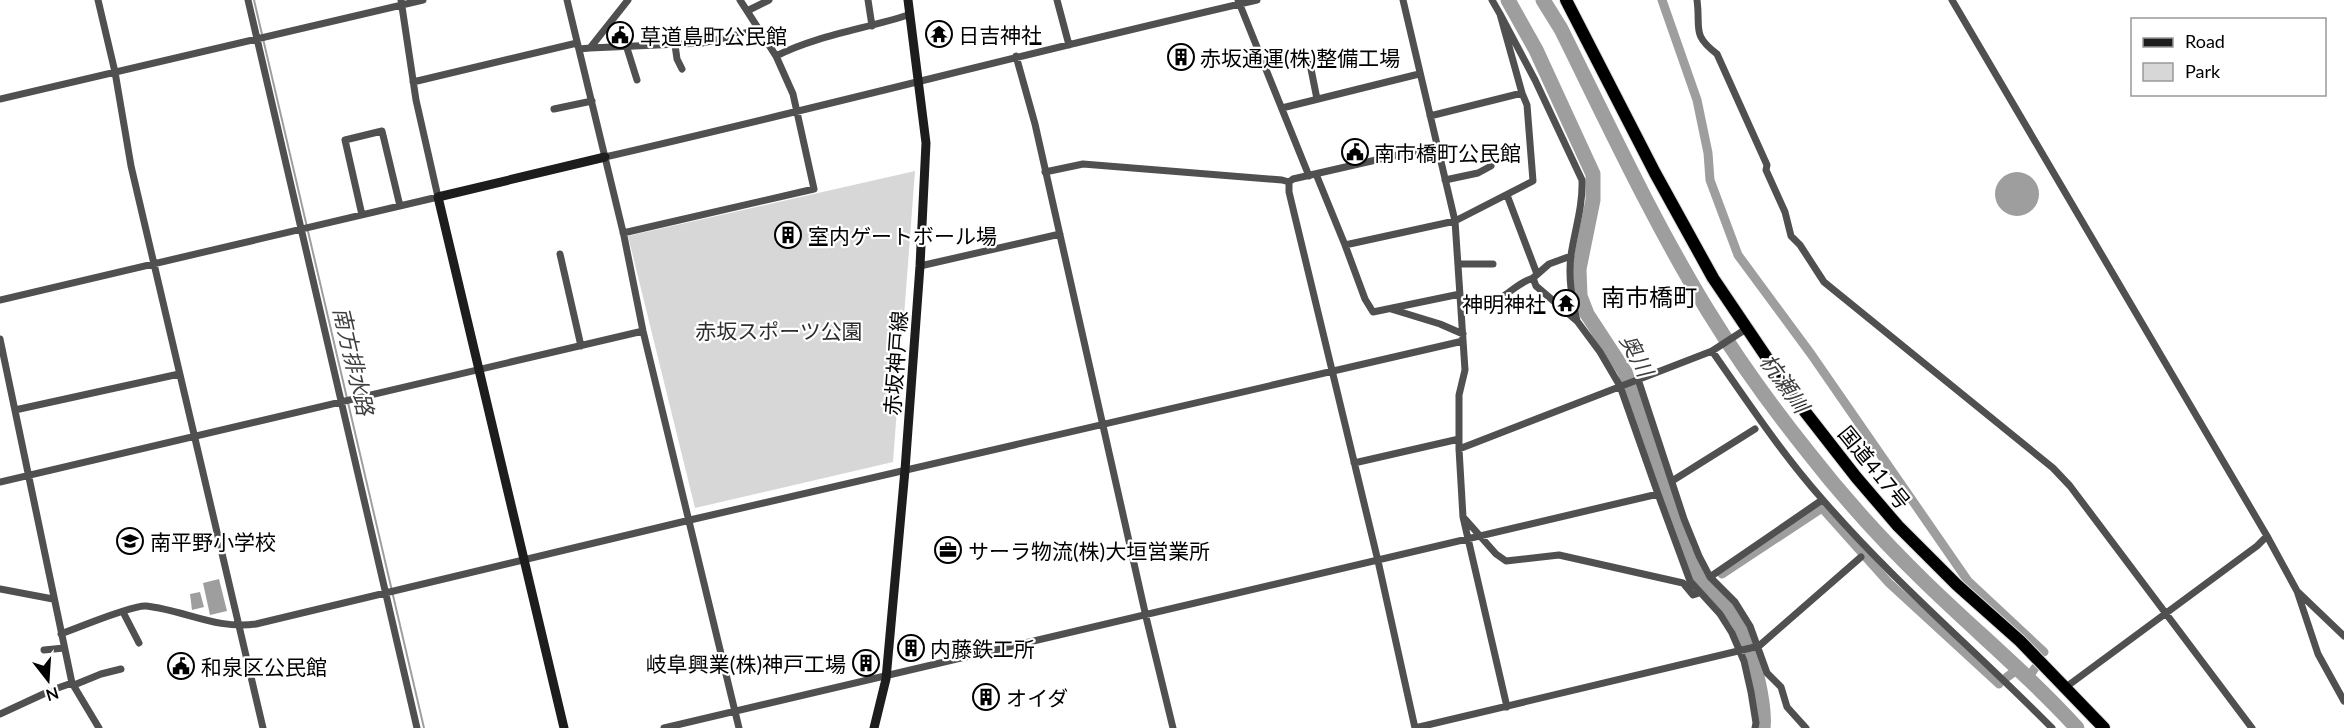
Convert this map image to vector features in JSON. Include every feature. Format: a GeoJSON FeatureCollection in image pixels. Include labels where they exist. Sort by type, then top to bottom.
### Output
{"type":"FeatureCollection","features":[{"type":"Feature","properties":{"kind":"highway","name":"国道417号"},"geometry":{"type":"LineString","coordinates":[[1566,0],[1655,173],[1713,278],[1744,330],[1792,395],[1856,477],[1898,526],[2066,687],[2104,728]]}},
{"type":"Feature","properties":{"kind":"main road","name":"赤坂神戸線"},"geometry":{"type":"LineString","coordinates":[[874,728],[886,679],[905,470],[920,266],[926,142],[908,15],[908,0]]}},
{"type":"Feature","properties":{"kind":"main road"},"geometry":{"type":"LineString","coordinates":[[564,728],[438,197],[605,157]]}},
{"type":"Feature","properties":{"kind":"street"},"geometry":{"type":"LineString","coordinates":[[98,0],[115,72],[131,166],[153,265],[262,728]]}},
{"type":"Feature","properties":{"kind":"street"},"geometry":{"type":"LineString","coordinates":[[248,0],[417,728]]}},
{"type":"Feature","properties":{"kind":"street"},"geometry":{"type":"LineString","coordinates":[[0,99],[401,3],[423,0]]}},
{"type":"Feature","properties":{"kind":"street"},"geometry":{"type":"LineString","coordinates":[[567,0],[623,233],[643,331],[739,728]]}},
{"type":"Feature","properties":{"kind":"street"},"geometry":{"type":"LineString","coordinates":[[590,48],[628,0]]}},
{"type":"Feature","properties":{"kind":"street"},"geometry":{"type":"LineString","coordinates":[[623,233],[814,189],[793,94],[776,56],[740,0]]}},
{"type":"Feature","properties":{"kind":"street"},"geometry":{"type":"LineString","coordinates":[[747,11],[769,0]]}},
{"type":"Feature","properties":{"kind":"street"},"geometry":{"type":"LineString","coordinates":[[867,0],[872,26]]}},
{"type":"Feature","properties":{"kind":"street"},"geometry":{"type":"LineString","coordinates":[[1057,0],[1069,45]]}},
{"type":"Feature","properties":{"kind":"street"},"geometry":{"type":"LineString","coordinates":[[605,157],[796,113],[1016,56],[1239,2],[1257,0]]}},
{"type":"Feature","properties":{"kind":"street"},"geometry":{"type":"LineString","coordinates":[[1403,0],[1455,221],[1465,370],[1459,395],[1463,517],[1507,707]]}},
{"type":"Feature","properties":{"kind":"street"},"geometry":{"type":"LineString","coordinates":[[1492,0],[1535,80],[1582,180],[1583,198],[1571,256],[1571,294],[1577,321]]}},
{"type":"Feature","properties":{"kind":"street"},"geometry":{"type":"LineString","coordinates":[[1697,0],[1698,34],[1702,43],[1717,54],[1767,165],[1766,170],[1785,212],[1791,236],[1800,245],[1824,282],[2053,468],[2070,486],[2252,728]]}},
{"type":"Feature","properties":{"kind":"street"},"geometry":{"type":"LineString","coordinates":[[1952,0],[2267,536],[2297,591],[2318,654],[2344,701]]}},
{"type":"Feature","properties":{"kind":"street"},"geometry":{"type":"LineString","coordinates":[[1239,2],[1282,108],[1373,312],[1460,294]]}},
{"type":"Feature","properties":{"kind":"street"},"geometry":{"type":"LineString","coordinates":[[0,300],[438,197],[413,82],[401,3]]}},
{"type":"Feature","properties":{"kind":"street"},"geometry":{"type":"LineString","coordinates":[[1345,245],[1455,221],[1533,181],[1527,105],[1500,14]]}},
{"type":"Feature","properties":{"kind":"street"},"geometry":{"type":"LineString","coordinates":[[776,56],[837,33],[872,26],[908,15]]}},
{"type":"Feature","properties":{"kind":"street"},"geometry":{"type":"LineString","coordinates":[[413,82],[578,46],[590,48],[702,43],[758,30]]}},
{"type":"Feature","properties":{"kind":"street"},"geometry":{"type":"LineString","coordinates":[[626,45],[637,80]]}},
{"type":"Feature","properties":{"kind":"street"},"geometry":{"type":"LineString","coordinates":[[675,45],[677,59],[682,69]]}},
{"type":"Feature","properties":{"kind":"street"},"geometry":{"type":"LineString","coordinates":[[1016,56],[1035,123],[1173,728]]}},
{"type":"Feature","properties":{"kind":"street"},"geometry":{"type":"LineString","coordinates":[[1309,59],[1317,99]]}},
{"type":"Feature","properties":{"kind":"street"},"geometry":{"type":"LineString","coordinates":[[1282,108],[1419,74]]}},
{"type":"Feature","properties":{"kind":"street"},"geometry":{"type":"LineString","coordinates":[[1430,116],[1522,93]]}},
{"type":"Feature","properties":{"kind":"street"},"geometry":{"type":"LineString","coordinates":[[554,109],[592,101]]}},
{"type":"Feature","properties":{"kind":"street"},"geometry":{"type":"LineString","coordinates":[[362,215],[345,140],[382,131],[400,206]]}},
{"type":"Feature","properties":{"kind":"street"},"geometry":{"type":"LineString","coordinates":[[1045,172],[1083,164],[1289,182],[1437,146]]}},
{"type":"Feature","properties":{"kind":"street"},"geometry":{"type":"LineString","coordinates":[[1445,180],[1478,173],[1491,166]]}},
{"type":"Feature","properties":{"kind":"street"},"geometry":{"type":"LineString","coordinates":[[1289,182],[1289,192],[1378,561],[1415,728],[1759,646],[1861,557]]}},
{"type":"Feature","properties":{"kind":"street"},"geometry":{"type":"LineString","coordinates":[[1507,195],[1535,276],[1536,286],[1577,321],[1622,386],[1690,581],[1720,614],[1741,652],[1751,692],[1755,728]]}},
{"type":"Feature","properties":{"kind":"street"},"geometry":{"type":"LineString","coordinates":[[920,266],[1060,234]]}},
{"type":"Feature","properties":{"kind":"street"},"geometry":{"type":"LineString","coordinates":[[560,254],[581,346]]}},
{"type":"Feature","properties":{"kind":"street"},"geometry":{"type":"LineString","coordinates":[[1461,306],[1492,303],[1507,295],[1520,282],[1535,276],[1549,264],[1571,256]]}},
{"type":"Feature","properties":{"kind":"street"},"geometry":{"type":"LineString","coordinates":[[1458,264],[1493,264]]}},
{"type":"Feature","properties":{"kind":"street"},"geometry":{"type":"LineString","coordinates":[[1389,309],[1440,324],[1463,337]]}},
{"type":"Feature","properties":{"kind":"street"},"geometry":{"type":"LineString","coordinates":[[1459,449],[1714,350],[1744,330]]}},
{"type":"Feature","properties":{"kind":"street"},"geometry":{"type":"LineString","coordinates":[[0,482],[643,331]]}},
{"type":"Feature","properties":{"kind":"street"},"geometry":{"type":"LineString","coordinates":[[61,634],[143,606],[239,627],[1332,370],[1463,337]]}},
{"type":"Feature","properties":{"kind":"street"},"geometry":{"type":"LineString","coordinates":[[0,339],[53,599],[73,684],[99,728]]}},
{"type":"Feature","properties":{"kind":"street"},"geometry":{"type":"LineString","coordinates":[[1714,350],[1750,405],[1822,500],[1888,571],[2052,728]]}},
{"type":"Feature","properties":{"kind":"street"},"geometry":{"type":"LineString","coordinates":[[15,410],[179,374]]}},
{"type":"Feature","properties":{"kind":"street"},"geometry":{"type":"LineString","coordinates":[[1638,380],[1698,556],[1710,577],[1735,602],[1750,626],[1767,673],[1781,687],[1787,707],[1806,728]]}},
{"type":"Feature","properties":{"kind":"street"},"geometry":{"type":"LineString","coordinates":[[1672,481],[1755,429]]}},
{"type":"Feature","properties":{"kind":"street"},"geometry":{"type":"LineString","coordinates":[[1354,463],[1459,439]]}},
{"type":"Feature","properties":{"kind":"street"},"geometry":{"type":"LineString","coordinates":[[664,728],[683,726],[736,711],[865,681],[886,679],[1147,614],[1658,494]]}},
{"type":"Feature","properties":{"kind":"street"},"geometry":{"type":"LineString","coordinates":[[1710,577],[1822,500]]}},
{"type":"Feature","properties":{"kind":"street"},"geometry":{"type":"LineString","coordinates":[[1463,517],[1496,554],[1506,561],[1559,555],[1683,583],[1693,595],[1699,593]]}},
{"type":"Feature","properties":{"kind":"street"},"geometry":{"type":"LineString","coordinates":[[2066,687],[2257,546],[2267,536]]}},
{"type":"Feature","properties":{"kind":"street"},"geometry":{"type":"LineString","coordinates":[[0,589],[53,599]]}},
{"type":"Feature","properties":{"kind":"street"},"geometry":{"type":"LineString","coordinates":[[2297,591],[2344,636]]}},
{"type":"Feature","properties":{"kind":"street"},"geometry":{"type":"LineString","coordinates":[[123,612],[139,643]]}},
{"type":"Feature","properties":{"kind":"street"},"geometry":{"type":"LineString","coordinates":[[44,650],[64,648]]}},
{"type":"Feature","properties":{"kind":"street"},"geometry":{"type":"LineString","coordinates":[[0,713],[52,690],[121,669]]}},
{"type":"Feature","properties":{"kind":"green space","name":"赤坂スポーツ公園"},"geometry":{"type":"Polygon","coordinates":[[[915,171],[893,462],[695,508],[628,236],[915,171]]]}},
{"type":"Feature","properties":{"kind":"shaded area"},"geometry":{"type":"Polygon","coordinates":[[[2017,172],[2026,173],[2033,178],[2038,185],[2038,203],[2033,210],[2026,215],[2017,216],[2008,215],[2001,210],[1996,203],[1995,194],[1996,185],[2001,178],[2008,173],[2017,172]]]}},
{"type":"Feature","properties":{"kind":"shaded area"},"geometry":{"type":"Polygon","coordinates":[[[219,579],[227,611],[210,615],[203,583],[219,579]]]}},
{"type":"Feature","properties":{"kind":"shaded area"},"geometry":{"type":"Polygon","coordinates":[[[200,592],[204,607],[192,610],[190,594],[200,592]]]}},
{"type":"Feature","properties":{"kind":"waterway","name":"南方排水路"},"geometry":{"type":"LineString","coordinates":[[254,0],[424,728]]}},
{"type":"Feature","properties":{"kind":"waterway","name":"奥川"},"geometry":{"type":"LineString","coordinates":[[1508,0],[1536,50],[1593,174],[1593,200],[1579,269],[1580,296],[1587,314],[1625,372],[1685,551],[1699,575],[1733,614],[1746,638],[1760,692],[1763,728]]}},
{"type":"Feature","properties":{"kind":"waterway","name":"杭瀬川"},"geometry":{"type":"LineString","coordinates":[[1543,0],[1561,29],[1668,242],[1708,311],[1768,401],[1821,469],[1878,534],[2077,728]]}},
{"type":"Feature","properties":{"kind":"waterway"},"geometry":{"type":"LineString","coordinates":[[1662,0],[1697,100],[1708,153],[1710,180],[1738,255],[1811,354],[1968,581],[2044,652]]}},
{"type":"Feature","properties":{"kind":"waterway"},"geometry":{"type":"LineString","coordinates":[[1722,574],[1822,508],[1889,583],[1999,684]]}},
{"type":"Feature","properties":{"kind":"waterway"},"geometry":{"type":"LineString","coordinates":[[2028,678],[2035,668]]}},
{"type":"Feature","properties":{"kind":"waterway"},"geometry":{"type":"LineString","coordinates":[[2007,677],[2018,669]]}},
{"type":"Feature","properties":{"kind":"place","name":"日吉神社"},"geometry":{"type":"Point","coordinates":[939,34]}},
{"type":"Feature","properties":{"kind":"place","name":"草道島町公民館"},"geometry":{"type":"Point","coordinates":[620,35]}},
{"type":"Feature","properties":{"kind":"place","name":"赤坂通運(株)整備工場"},"geometry":{"type":"Point","coordinates":[1181,57]}},
{"type":"Feature","properties":{"kind":"place","name":"南市橋町公民館"},"geometry":{"type":"Point","coordinates":[1355,152]}},
{"type":"Feature","properties":{"kind":"place","name":"室内ゲートボール場"},"geometry":{"type":"Point","coordinates":[788,235]}},
{"type":"Feature","properties":{"kind":"place","name":"神明神社"},"geometry":{"type":"Point","coordinates":[1566,303]}},
{"type":"Feature","properties":{"kind":"place","name":"南平野小学校"},"geometry":{"type":"Point","coordinates":[130,541]}},
{"type":"Feature","properties":{"kind":"place","name":"サーラ物流(株)大垣営業所"},"geometry":{"type":"Point","coordinates":[948,550]}},
{"type":"Feature","properties":{"kind":"place","name":"内藤鉄工所"},"geometry":{"type":"Point","coordinates":[911,648]}},
{"type":"Feature","properties":{"kind":"place","name":"岐阜興業(株)神戸工場"},"geometry":{"type":"Point","coordinates":[866,663]}},
{"type":"Feature","properties":{"kind":"place","name":"和泉区公民館"},"geometry":{"type":"Point","coordinates":[181,666]}},
{"type":"Feature","properties":{"kind":"place","name":"オイダ"},"geometry":{"type":"Point","coordinates":[986,697]}},
{"type":"Feature","properties":{"kind":"district","name":"南市橋町"},"geometry":{"type":"Point","coordinates":[1649,296]}}]}
